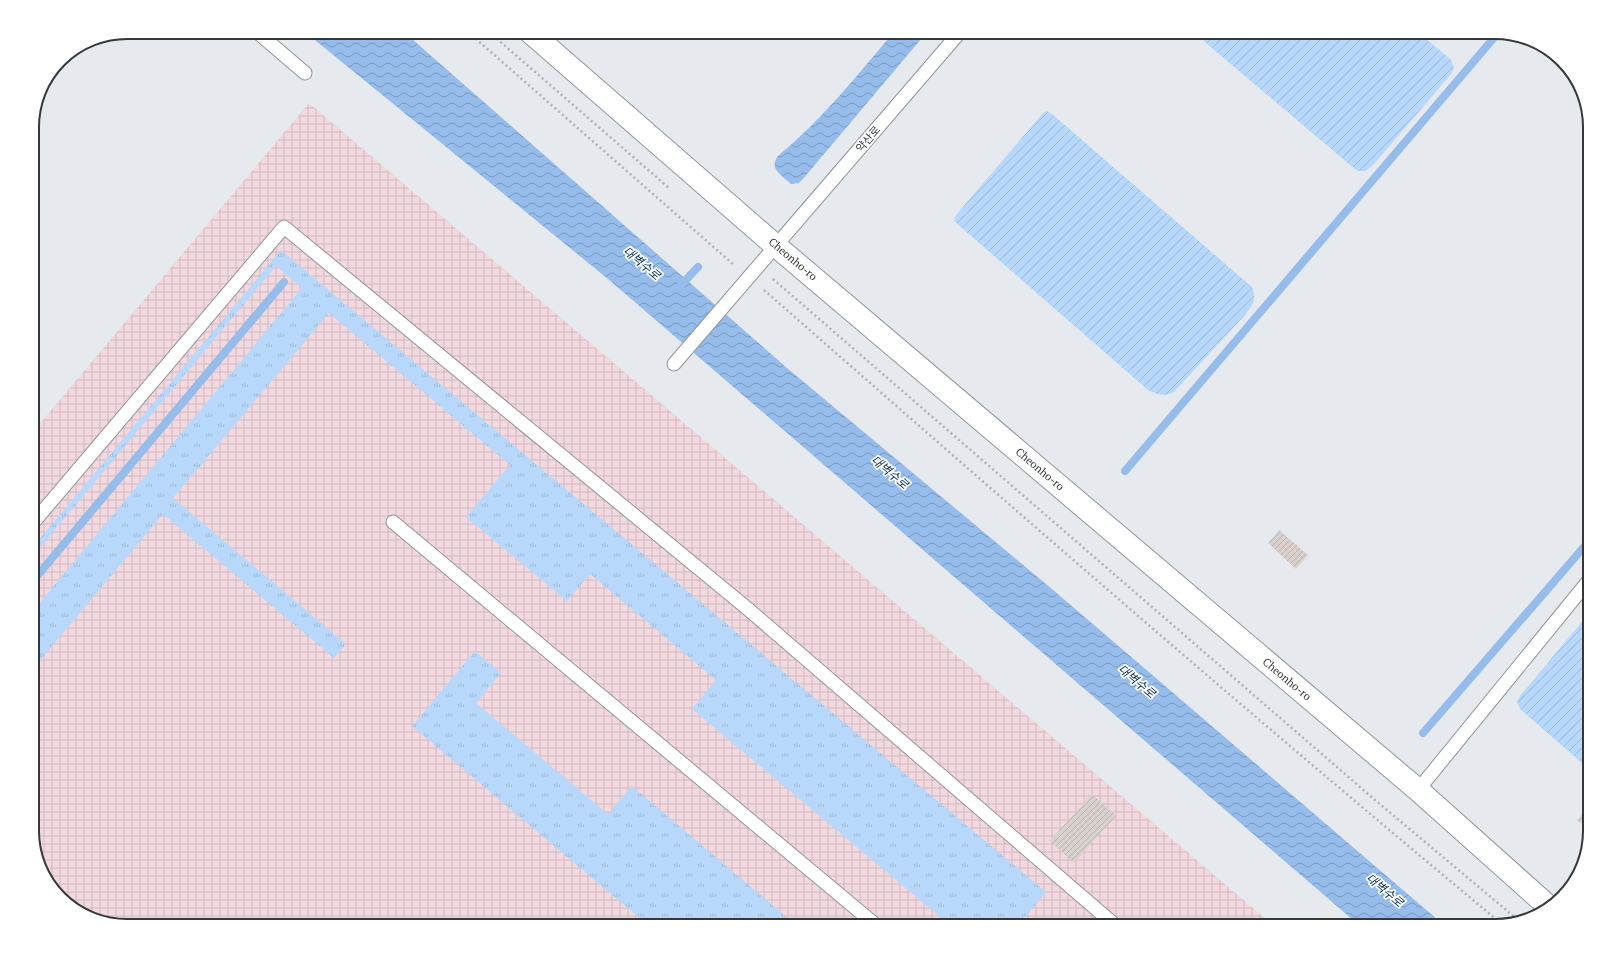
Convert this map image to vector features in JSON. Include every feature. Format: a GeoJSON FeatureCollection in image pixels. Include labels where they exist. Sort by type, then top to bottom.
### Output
{"type":"FeatureCollection","features":[{"type":"Feature","properties":{"kind":"street","name":"Cheonho-ro"},"geometry":{"type":"LineString","coordinates":[[538,39],[776,246],[1418,790],[1545,903]]}},
{"type":"Feature","properties":{"kind":"lane"},"geometry":{"type":"LineString","coordinates":[[265,39],[305,73]]}},
{"type":"Feature","properties":{"kind":"lane","name":"약산로"},"geometry":{"type":"LineString","coordinates":[[674,364],[954,39]]}},
{"type":"Feature","properties":{"kind":"lane"},"geometry":{"type":"LineString","coordinates":[[39,516],[284,227],[748,609],[1108,919]]}},
{"type":"Feature","properties":{"kind":"lane"},"geometry":{"type":"LineString","coordinates":[[393,522],[869,919]]}},
{"type":"Feature","properties":{"kind":"lane"},"geometry":{"type":"LineString","coordinates":[[1418,790],[1583,588]]}},
{"type":"Feature","properties":{"kind":"path"},"geometry":{"type":"LineString","coordinates":[[476,39],[746,280],[1392,832],[1496,919]]}},
{"type":"Feature","properties":{"kind":"path"},"geometry":{"type":"LineString","coordinates":[[497,39],[674,192]]}},
{"type":"Feature","properties":{"kind":"path"},"geometry":{"type":"LineString","coordinates":[[758,266],[1374,800],[1514,917]]}},
{"type":"Feature","properties":{"kind":"shaded area"},"geometry":{"type":"Polygon","coordinates":[[[309,103],[1266,919],[127,919],[104,916],[93,912],[73,901],[57,885],[46,865],[42,854],[39,837],[39,425],[309,103]]]}},
{"type":"Feature","properties":{"kind":"green space"},"geometry":{"type":"Polygon","coordinates":[[[1201,39],[1426,39],[1451,60],[1454,68],[1452,73],[1374,164],[1366,170],[1356,170],[1201,39]]]}},
{"type":"Feature","properties":{"kind":"green space"},"geometry":{"type":"Polygon","coordinates":[[[1047,111],[1252,287],[1254,299],[1245,315],[1174,392],[1161,395],[1148,390],[954,221],[956,215],[1043,113],[1047,111]]]}},
{"type":"Feature","properties":{"kind":"green space"},"geometry":{"type":"Polygon","coordinates":[[[281,250],[1046,892],[1024,919],[943,919],[692,709],[716,680],[590,574],[567,601],[466,517],[510,465],[329,313],[173,498],[346,644],[334,658],[163,514],[39,662],[39,604],[302,288],[276,266],[39,549],[39,540],[281,250]]]}},
{"type":"Feature","properties":{"kind":"green space"},"geometry":{"type":"Polygon","coordinates":[[[1583,620],[1583,764],[1520,709],[1517,702],[1520,696],[1583,620]]]}},
{"type":"Feature","properties":{"kind":"green space"},"geometry":{"type":"Polygon","coordinates":[[[475,651],[501,673],[476,703],[608,814],[632,786],[789,919],[641,919],[412,726],[475,651]]]}},
{"type":"Feature","properties":{"kind":"water","name":"대벽수로"},"geometry":{"type":"Polygon","coordinates":[[[314,39],[412,39],[787,368],[1052,589],[1437,919],[1352,919],[608,279],[314,39]]]}},
{"type":"Feature","properties":{"kind":"water"},"geometry":{"type":"Polygon","coordinates":[[[888,39],[921,39],[808,173],[799,183],[791,184],[777,172],[775,168],[775,161],[778,156],[824,112],[853,81],[888,39]]]}},
{"type":"Feature","properties":{"kind":"building"},"geometry":{"type":"Polygon","coordinates":[[[1279,530],[1308,555],[1296,569],[1268,543],[1279,530]]]}},
{"type":"Feature","properties":{"kind":"building"},"geometry":{"type":"Polygon","coordinates":[[[1092,794],[1116,816],[1074,863],[1050,841],[1092,794]]]}},
{"type":"Feature","properties":{"kind":"building"},"geometry":{"type":"Polygon","coordinates":[[[1583,813],[1583,825],[1577,820],[1583,813]]]}},
{"type":"Feature","properties":{"kind":"waterway"},"geometry":{"type":"LineString","coordinates":[[1125,471],[1493,39]]}},
{"type":"Feature","properties":{"kind":"waterway"},"geometry":{"type":"LineString","coordinates":[[679,287],[698,267]]}},
{"type":"Feature","properties":{"kind":"waterway"},"geometry":{"type":"LineString","coordinates":[[39,574],[284,282]]}},
{"type":"Feature","properties":{"kind":"waterway"},"geometry":{"type":"LineString","coordinates":[[1423,733],[1583,548]]}}]}
